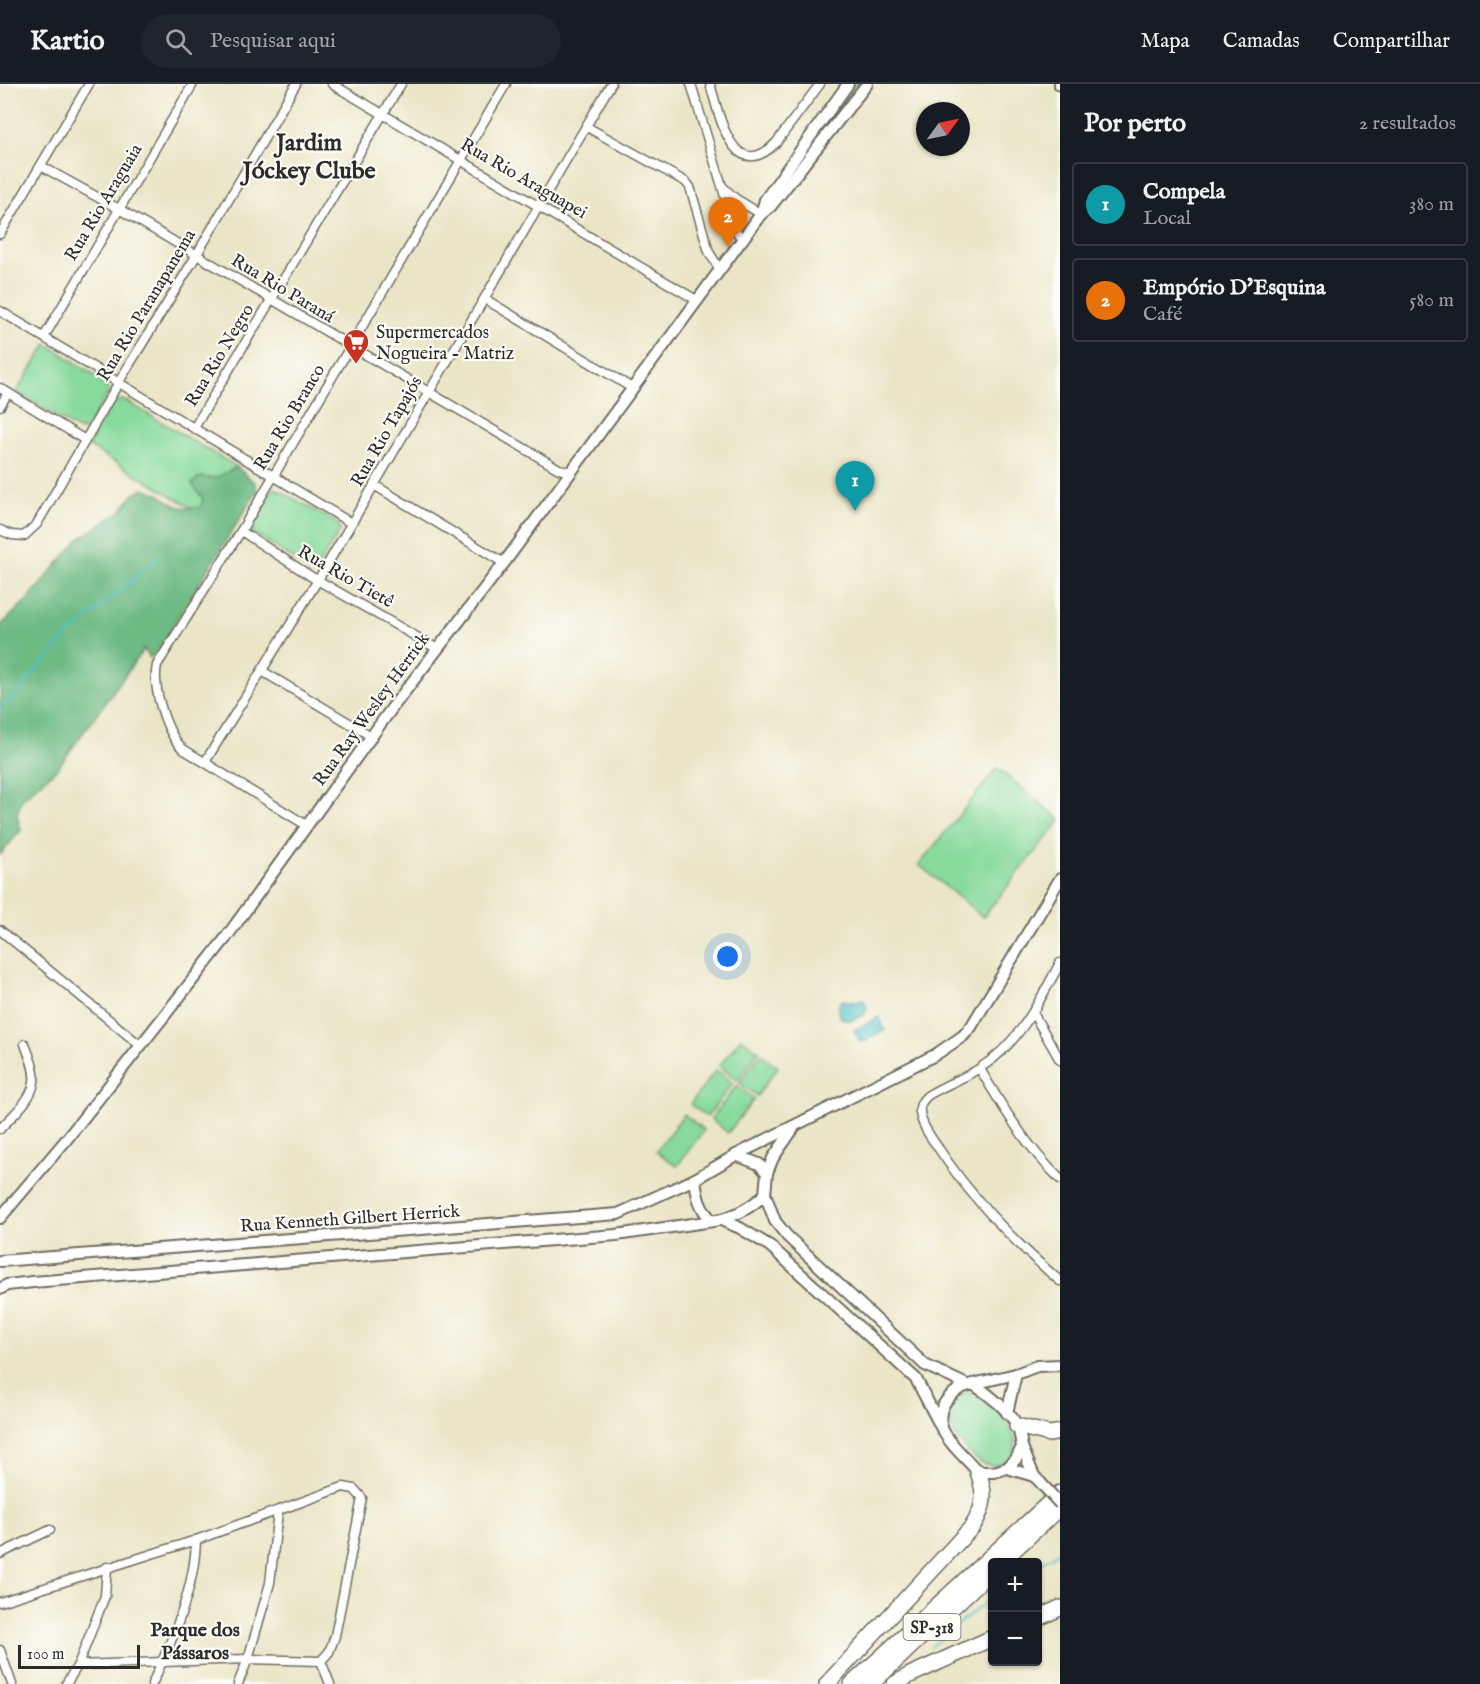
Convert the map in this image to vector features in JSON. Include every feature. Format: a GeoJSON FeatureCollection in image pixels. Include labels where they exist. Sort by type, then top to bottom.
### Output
{"type":"FeatureCollection","features":[{"type":"Feature","properties":{"kind":"highway"},"geometry":{"type":"LineString","coordinates":[[1017,1426],[1050,1434],[1060,1432]]}},
{"type":"Feature","properties":{"kind":"highway"},"geometry":{"type":"LineString","coordinates":[[827,1684],[972,1527],[983,1508],[984,1499],[984,1487],[978,1472]]}},
{"type":"Feature","properties":{"kind":"highway","name":"SP-318"},"geometry":{"type":"LineString","coordinates":[[852,1684],[1060,1493]]}},
{"type":"Feature","properties":{"kind":"highway"},"geometry":{"type":"LineString","coordinates":[[1006,1558],[1060,1505]]}},
{"type":"Feature","properties":{"kind":"highway","name":"SP-318"},"geometry":{"type":"LineString","coordinates":[[871,1684],[988,1575]]}},
{"type":"Feature","properties":{"kind":"highway"},"geometry":{"type":"LineString","coordinates":[[1042,1616],[1060,1608]]}},
{"type":"Feature","properties":{"kind":"highway"},"geometry":{"type":"LineString","coordinates":[[895,1684],[988,1640]]}},
{"type":"Feature","properties":{"kind":"street"},"geometry":{"type":"LineString","coordinates":[[0,234],[89,84]]}},
{"type":"Feature","properties":{"kind":"street","name":"Rua Rio Araguaia"},"geometry":{"type":"LineString","coordinates":[[44,337],[193,84]]}},
{"type":"Feature","properties":{"kind":"street","name":"Rua Rio Paranapanema"},"geometry":{"type":"LineString","coordinates":[[0,530],[24,536],[37,524],[296,84]]}},
{"type":"Feature","properties":{"kind":"street","name":"Rua Rio Araguapei"},"geometry":{"type":"LineString","coordinates":[[333,84],[698,301]]}},
{"type":"Feature","properties":{"kind":"street","name":"Rua Rio Negro"},"geometry":{"type":"LineString","coordinates":[[194,428],[401,84]]}},
{"type":"Feature","properties":{"kind":"street","name":"Rua Rio Branco"},"geometry":{"type":"LineString","coordinates":[[306,825],[183,749],[175,741],[159,699],[155,674],[162,654],[241,531],[506,84]]}},
{"type":"Feature","properties":{"kind":"street","name":"Rua Rio Tapajós"},"geometry":{"type":"LineString","coordinates":[[205,762],[318,580],[611,84]]}},
{"type":"Feature","properties":{"kind":"street"},"geometry":{"type":"LineString","coordinates":[[691,84],[734,226],[744,239]]}},
{"type":"Feature","properties":{"kind":"street"},"geometry":{"type":"LineString","coordinates":[[710,84],[726,135],[732,146],[740,153],[756,156],[768,151],[787,130],[820,84]]}},
{"type":"Feature","properties":{"kind":"street","name":"Rua Ray Wesley Herrick"},"geometry":{"type":"LineString","coordinates":[[761,214],[765,200],[848,84]]}},
{"type":"Feature","properties":{"kind":"street","name":"Rua Ray Wesley Herrick"},"geometry":{"type":"LineString","coordinates":[[0,1218],[66,1140],[225,939],[436,648],[504,563],[761,214],[771,206],[867,84]]}},
{"type":"Feature","properties":{"kind":"street"},"geometry":{"type":"LineString","coordinates":[[587,127],[686,182],[693,196],[709,252],[720,270]]}},
{"type":"Feature","properties":{"kind":"street","name":"Rua Rio Paraná"},"geometry":{"type":"LineString","coordinates":[[41,166],[119,209],[559,470],[571,472]]}},
{"type":"Feature","properties":{"kind":"street"},"geometry":{"type":"LineString","coordinates":[[724,188],[736,200],[761,214]]}},
{"type":"Feature","properties":{"kind":"street"},"geometry":{"type":"LineString","coordinates":[[485,299],[632,388]]}},
{"type":"Feature","properties":{"kind":"street"},"geometry":{"type":"LineString","coordinates":[[0,311],[351,523]]}},
{"type":"Feature","properties":{"kind":"street"},"geometry":{"type":"LineString","coordinates":[[0,406],[4,391],[85,440]]}},
{"type":"Feature","properties":{"kind":"street"},"geometry":{"type":"LineString","coordinates":[[374,485],[504,563]]}},
{"type":"Feature","properties":{"kind":"street","name":"Rua Rio Tietê"},"geometry":{"type":"LineString","coordinates":[[241,531],[318,580],[436,648]]}},
{"type":"Feature","properties":{"kind":"street"},"geometry":{"type":"LineString","coordinates":[[262,671],[371,736]]}},
{"type":"Feature","properties":{"kind":"street"},"geometry":{"type":"LineString","coordinates":[[1022,1447],[1016,1459],[1007,1468],[994,1472],[978,1472],[942,1429],[916,1379],[770,1246],[740,1228],[706,1215],[697,1196],[695,1179],[736,1155],[935,1055],[963,1036],[980,1014],[1060,879]]}},
{"type":"Feature","properties":{"kind":"street"},"geometry":{"type":"LineString","coordinates":[[0,930],[141,1046]]}},
{"type":"Feature","properties":{"kind":"street"},"geometry":{"type":"LineString","coordinates":[[1060,963],[1033,1013],[1004,1048],[980,1069],[927,1096],[921,1102],[919,1111],[931,1138],[987,1213],[1024,1251],[1060,1281]]}},
{"type":"Feature","properties":{"kind":"street"},"geometry":{"type":"LineString","coordinates":[[1033,1013],[1060,1060]]}},
{"type":"Feature","properties":{"kind":"street"},"geometry":{"type":"LineString","coordinates":[[0,1129],[22,1104],[34,1082],[25,1044]]}},
{"type":"Feature","properties":{"kind":"street"},"geometry":{"type":"LineString","coordinates":[[980,1069],[1025,1140],[1060,1179]]}},
{"type":"Feature","properties":{"kind":"street"},"geometry":{"type":"LineString","coordinates":[[795,1126],[773,1158],[767,1173],[765,1194],[775,1221],[787,1236],[925,1365],[988,1394],[1017,1426],[1022,1447],[1037,1478],[1060,1505]]}},
{"type":"Feature","properties":{"kind":"street"},"geometry":{"type":"LineString","coordinates":[[736,1155],[759,1164],[767,1173]]}},
{"type":"Feature","properties":{"kind":"street","name":"Rua Kenneth Gilbert Herrick"},"geometry":{"type":"LineString","coordinates":[[0,1261],[618,1214],[695,1179]]}},
{"type":"Feature","properties":{"kind":"street"},"geometry":{"type":"LineString","coordinates":[[0,1289],[7,1285],[45,1281],[615,1235],[717,1220],[755,1203],[765,1194]]}},
{"type":"Feature","properties":{"kind":"street"},"geometry":{"type":"LineString","coordinates":[[942,1429],[941,1410],[945,1399],[970,1385],[1016,1374],[1037,1366],[1060,1365]]}},
{"type":"Feature","properties":{"kind":"street"},"geometry":{"type":"LineString","coordinates":[[1007,1413],[1016,1374]]}},
{"type":"Feature","properties":{"kind":"street"},"geometry":{"type":"LineString","coordinates":[[1007,1468],[1037,1478]]}},
{"type":"Feature","properties":{"kind":"street"},"geometry":{"type":"LineString","coordinates":[[0,1602],[196,1540],[343,1487],[354,1489],[362,1498],[335,1636],[321,1661]]}},
{"type":"Feature","properties":{"kind":"street"},"geometry":{"type":"LineString","coordinates":[[238,1684],[248,1659],[270,1583],[278,1511]]}},
{"type":"Feature","properties":{"kind":"street"},"geometry":{"type":"LineString","coordinates":[[0,1554],[50,1530]]}},
{"type":"Feature","properties":{"kind":"street"},"geometry":{"type":"LineString","coordinates":[[152,1684],[185,1599],[195,1562],[196,1540]]}},
{"type":"Feature","properties":{"kind":"street"},"geometry":{"type":"LineString","coordinates":[[66,1684],[78,1665],[105,1596],[107,1567]]}},
{"type":"Feature","properties":{"kind":"street"},"geometry":{"type":"LineString","coordinates":[[0,1650],[12,1684]]}},
{"type":"Feature","properties":{"kind":"street"},"geometry":{"type":"LineString","coordinates":[[78,1665],[248,1659],[321,1661]]}},
{"type":"Feature","properties":{"kind":"street"},"geometry":{"type":"LineString","coordinates":[[321,1661],[330,1684]]}},
{"type":"Feature","properties":{"kind":"green space"},"geometry":{"type":"Polygon","coordinates":[[[854,84],[860,84],[796,164],[854,84]]]}},
{"type":"Feature","properties":{"kind":"green space"},"geometry":{"type":"Polygon","coordinates":[[[47,344],[102,380],[107,386],[108,394],[85,430],[78,430],[16,392],[47,344]]]}},
{"type":"Feature","properties":{"kind":"green space"},"geometry":{"type":"Polygon","coordinates":[[[118,400],[126,401],[237,467],[209,518],[88,446],[112,404],[118,400]]]}},
{"type":"Feature","properties":{"kind":"green space"},"geometry":{"type":"Polygon","coordinates":[[[237,467],[255,483],[257,491],[156,653],[150,658],[144,649],[57,769],[21,801],[17,815],[21,830],[0,855],[0,626],[26,601],[79,539],[121,511],[133,495],[143,489],[159,494],[181,507],[201,507],[203,499],[192,484],[199,477],[216,478],[237,467]]]}},
{"type":"Feature","properties":{"kind":"green space"},"geometry":{"type":"Polygon","coordinates":[[[275,488],[339,524],[340,531],[315,570],[312,571],[250,531],[250,527],[271,490],[275,488]]]}},
{"type":"Feature","properties":{"kind":"green space"},"geometry":{"type":"Polygon","coordinates":[[[997,768],[1060,821],[983,917],[919,865],[997,768]]]}},
{"type":"Feature","properties":{"kind":"green space"},"geometry":{"type":"Polygon","coordinates":[[[741,1038],[759,1051],[737,1080],[719,1066],[741,1038]]]}},
{"type":"Feature","properties":{"kind":"green space"},"geometry":{"type":"Polygon","coordinates":[[[761,1054],[778,1067],[757,1096],[739,1082],[761,1054]]]}},
{"type":"Feature","properties":{"kind":"green space"},"geometry":{"type":"Polygon","coordinates":[[[716,1070],[733,1083],[707,1117],[690,1104],[716,1070]]]}},
{"type":"Feature","properties":{"kind":"green space"},"geometry":{"type":"Polygon","coordinates":[[[737,1085],[754,1099],[728,1133],[711,1119],[737,1085]]]}},
{"type":"Feature","properties":{"kind":"green space"},"geometry":{"type":"Polygon","coordinates":[[[684,1114],[704,1130],[677,1166],[656,1151],[684,1114]]]}},
{"type":"Feature","properties":{"kind":"green space"},"geometry":{"type":"Polygon","coordinates":[[[970,1392],[990,1403],[1008,1423],[1014,1434],[1015,1445],[1012,1455],[1003,1463],[990,1465],[982,1463],[960,1442],[949,1425],[947,1409],[950,1402],[970,1392]]]}},
{"type":"Feature","properties":{"kind":"water"},"geometry":{"type":"Polygon","coordinates":[[[843,1000],[851,1002],[864,1000],[867,1007],[864,1015],[850,1021],[841,1018],[838,1010],[843,1000]]]}},
{"type":"Feature","properties":{"kind":"water"},"geometry":{"type":"Polygon","coordinates":[[[879,1017],[885,1030],[861,1043],[854,1030],[879,1017]]]}},
{"type":"Feature","properties":{"kind":"waterway"},"geometry":{"type":"LineString","coordinates":[[0,711],[67,636],[160,556]]}},
{"type":"Feature","properties":{"kind":"waterway"},"geometry":{"type":"LineString","coordinates":[[1042,1562],[1060,1551]]}},
{"type":"Feature","properties":{"kind":"waterway"},"geometry":{"type":"LineString","coordinates":[[931,1647],[988,1600]]}},
{"type":"Feature","properties":{"kind":"place","name":"Empório D'Esquina"},"geometry":{"type":"Point","coordinates":[728,247]}},
{"type":"Feature","properties":{"kind":"place","name":"Supermercados Nogueira - Matriz"},"geometry":{"type":"Point","coordinates":[356,365]}},
{"type":"Feature","properties":{"kind":"place","name":"Compela"},"geometry":{"type":"Point","coordinates":[855,511]}},
{"type":"Feature","properties":{"kind":"district","name":"Jardim Jóckey Clube"},"geometry":{"type":"Point","coordinates":[309,156]}},
{"type":"Feature","properties":{"kind":"district","name":"Parque dos Pássaros"},"geometry":{"type":"Point","coordinates":[195,1640]}}]}
